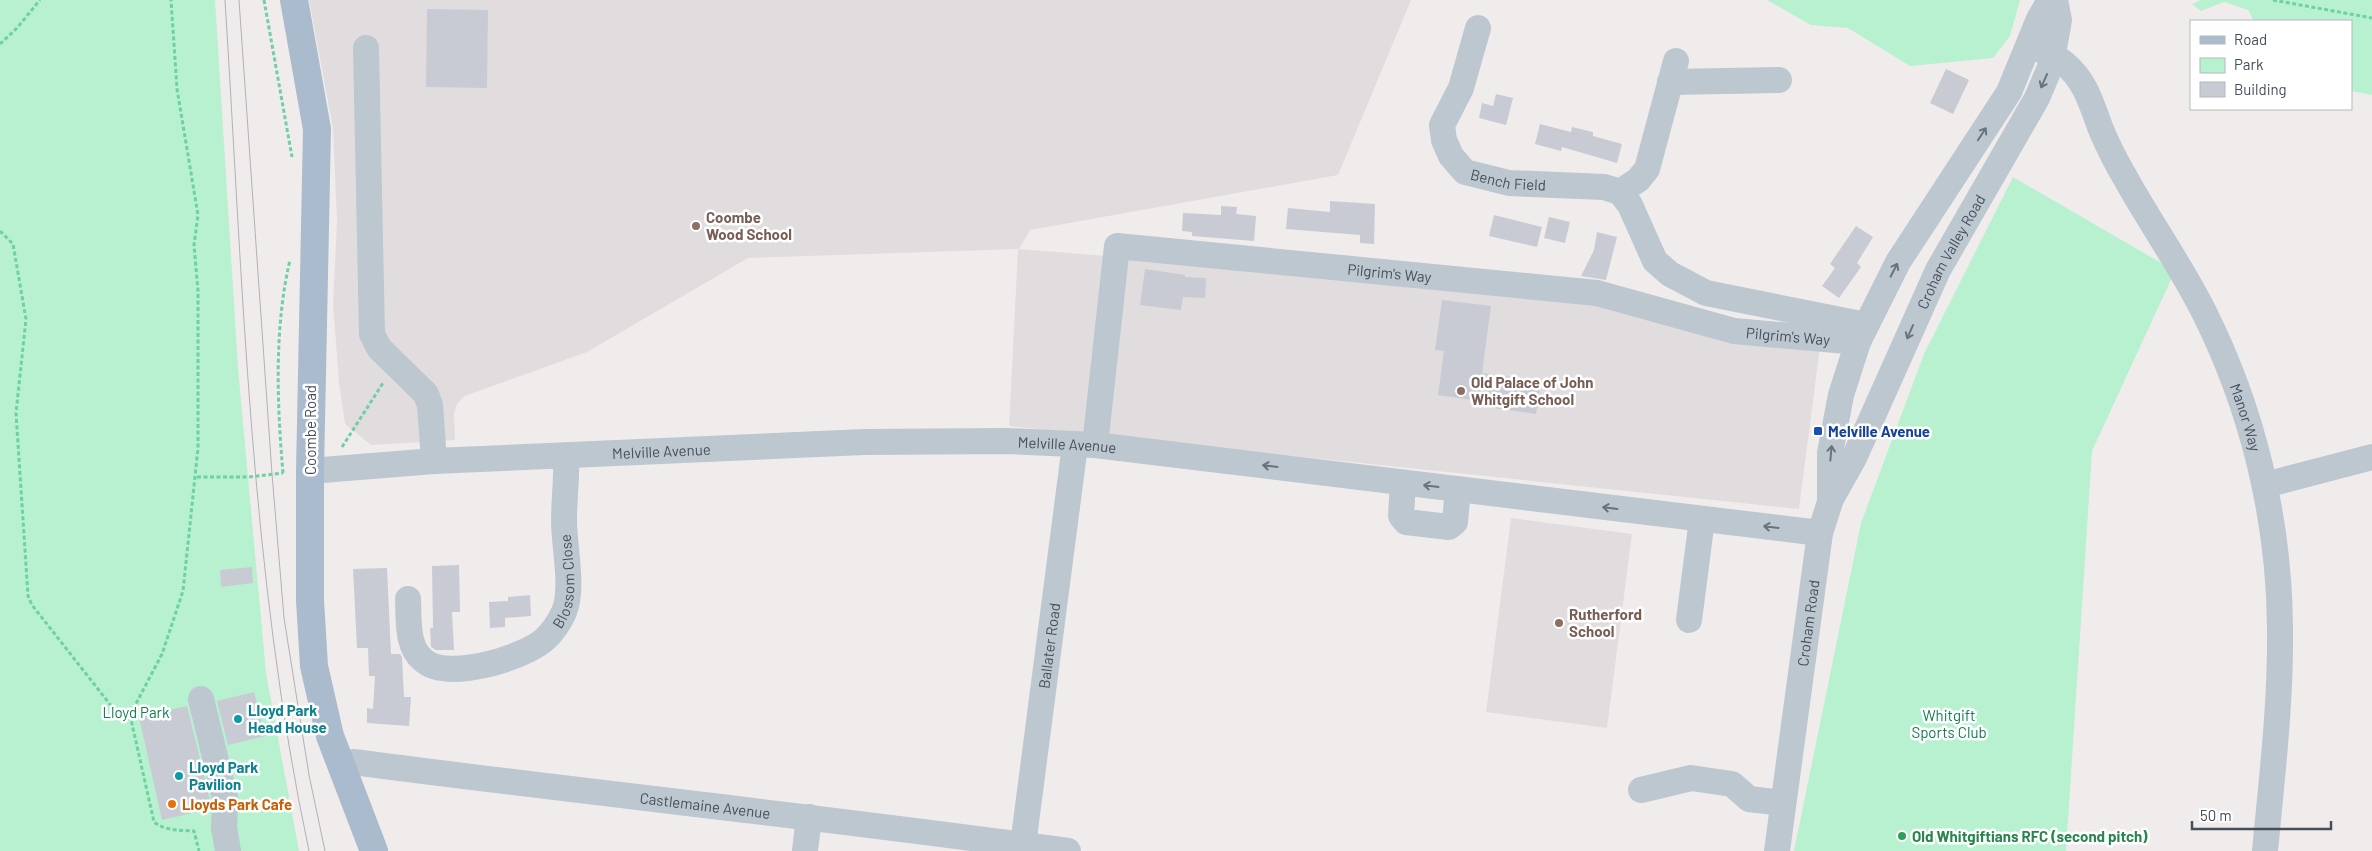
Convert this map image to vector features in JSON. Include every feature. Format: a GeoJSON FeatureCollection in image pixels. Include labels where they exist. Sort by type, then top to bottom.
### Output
{"type":"FeatureCollection","features":[{"type":"Feature","properties":{"kind":"main road","name":"Coombe Road"},"geometry":{"type":"LineString","coordinates":[[294,0],[317,129],[297,472],[310,600],[314,666],[322,710],[340,764],[374,851]]}},
{"type":"Feature","properties":{"kind":"street","name":"Croham Valley Road"},"geometry":{"type":"LineString","coordinates":[[1830,502],[1854,458],[1938,270],[2036,98],[2051,65],[2041,50],[2039,19],[2050,0]]}},
{"type":"Feature","properties":{"kind":"street","name":"Croham Valley Road"},"geometry":{"type":"LineString","coordinates":[[1841,396],[1862,333],[1898,262],[2009,92],[2041,50],[2058,20],[2054,0]]}},
{"type":"Feature","properties":{"kind":"street","name":"Bench Field"},"geometry":{"type":"LineString","coordinates":[[1478,28],[1461,88],[1442,125],[1444,140],[1451,156],[1465,172],[1510,184],[1604,187],[1620,192]]}},
{"type":"Feature","properties":{"kind":"street"},"geometry":{"type":"LineString","coordinates":[[366,48],[372,334],[379,348],[426,394],[430,406],[434,461]]}},
{"type":"Feature","properties":{"kind":"street","name":"Manor Way"},"geometry":{"type":"LineString","coordinates":[[2041,50],[2066,64],[2086,88],[2111,152],[2147,217],[2172,254],[2204,312],[2234,381],[2257,450],[2273,526],[2280,625],[2278,698],[2265,851]]}},
{"type":"Feature","properties":{"kind":"street"},"geometry":{"type":"LineString","coordinates":[[1779,80],[1673,72],[1647,169],[1638,180],[1620,192],[1630,205],[1655,261],[1670,274],[1706,293],[1862,333]]}},
{"type":"Feature","properties":{"kind":"street","name":"Pilgrim's Way"},"geometry":{"type":"LineString","coordinates":[[1085,445],[1118,246],[1597,293],[1734,331],[1862,333]]}},
{"type":"Feature","properties":{"kind":"street","name":"Croham Road"},"geometry":{"type":"LineString","coordinates":[[1776,851],[1820,533],[1830,502],[1830,453],[1841,396]]}},
{"type":"Feature","properties":{"kind":"street","name":"Melville Avenue"},"geometry":{"type":"LineString","coordinates":[[297,472],[434,461],[864,442],[1008,440],[1085,445],[1820,533]]}},
{"type":"Feature","properties":{"kind":"street","name":"Ballater Road"},"geometry":{"type":"LineString","coordinates":[[1023,845],[1085,445]]}},
{"type":"Feature","properties":{"kind":"street","name":"Blossom Close"},"geometry":{"type":"LineString","coordinates":[[408,599],[410,635],[414,649],[423,661],[438,667],[491,673],[544,640],[556,627],[565,610],[568,582],[564,521],[566,456]]}},
{"type":"Feature","properties":{"kind":"street"},"geometry":{"type":"LineString","coordinates":[[2265,485],[2372,457]]}},
{"type":"Feature","properties":{"kind":"street"},"geometry":{"type":"LineString","coordinates":[[1404,483],[1401,516],[1406,522],[1449,527],[1454,522],[1458,489]]}},
{"type":"Feature","properties":{"kind":"street"},"geometry":{"type":"LineString","coordinates":[[1688,620],[1702,519]]}},
{"type":"Feature","properties":{"kind":"street"},"geometry":{"type":"LineString","coordinates":[[201,699],[225,798],[224,828],[228,851]]}},
{"type":"Feature","properties":{"kind":"street","name":"Castlemaine Avenue"},"geometry":{"type":"LineString","coordinates":[[340,764],[353,762],[595,794],[809,817],[1068,851]]}},
{"type":"Feature","properties":{"kind":"street"},"geometry":{"type":"LineString","coordinates":[[1641,790],[1691,778],[1732,784],[1749,799],[1783,803]]}},
{"type":"Feature","properties":{"kind":"street"},"geometry":{"type":"LineString","coordinates":[[804,851],[809,817]]}},
{"type":"Feature","properties":{"kind":"path"},"geometry":{"type":"LineString","coordinates":[[0,44],[17,28],[40,0]]}},
{"type":"Feature","properties":{"kind":"path"},"geometry":{"type":"LineString","coordinates":[[171,0],[177,89],[198,215],[194,245],[198,291],[197,477],[186,568],[180,599],[162,654],[130,715],[154,822],[159,826],[175,830],[194,831],[199,851]]}},
{"type":"Feature","properties":{"kind":"path"},"geometry":{"type":"LineString","coordinates":[[264,0],[293,166]]}},
{"type":"Feature","properties":{"kind":"path"},"geometry":{"type":"LineString","coordinates":[[2273,0],[2372,18]]}},
{"type":"Feature","properties":{"kind":"path"},"geometry":{"type":"LineString","coordinates":[[0,232],[14,244],[26,319],[16,413],[28,596],[32,605],[116,712],[122,715],[130,715]]}},
{"type":"Feature","properties":{"kind":"path"},"geometry":{"type":"LineString","coordinates":[[197,477],[248,477],[297,472],[279,402],[282,296],[291,256]]}},
{"type":"Feature","properties":{"kind":"path"},"geometry":{"type":"LineString","coordinates":[[337,455],[395,363]]}},
{"type":"Feature","properties":{"kind":"shaded area","name":"Coombe Wood School"},"geometry":{"type":"Polygon","coordinates":[[[309,0],[1411,0],[1338,175],[1030,230],[1019,249],[1107,256],[1087,434],[1009,426],[1018,249],[748,258],[587,352],[465,396],[457,404],[454,414],[455,440],[371,445],[345,424],[339,383],[333,304],[337,222],[333,128],[309,0]]]}},
{"type":"Feature","properties":{"kind":"shaded area","name":"Old Palace of John Whitgift School"},"geometry":{"type":"Polygon","coordinates":[[[1123,258],[1596,297],[1820,347],[1799,509],[1103,436],[1123,258]]]}},
{"type":"Feature","properties":{"kind":"shaded area","name":"Rutherford School"},"geometry":{"type":"Polygon","coordinates":[[[1511,518],[1632,534],[1607,728],[1486,712],[1511,518]]]}},
{"type":"Feature","properties":{"kind":"green space","name":"Lloyd Park"},"geometry":{"type":"Polygon","coordinates":[[[0,0],[215,0],[238,368],[266,673],[299,851],[0,851],[0,0]]]}},
{"type":"Feature","properties":{"kind":"green space"},"geometry":{"type":"Polygon","coordinates":[[[1767,0],[2020,0],[2010,36],[1993,58],[1910,66],[1848,28],[1811,25],[1767,0]]]}},
{"type":"Feature","properties":{"kind":"green space"},"geometry":{"type":"Polygon","coordinates":[[[2201,0],[2372,0],[2372,95],[2352,91],[2352,20],[2253,20],[2248,10],[2224,2],[2201,11],[2192,4],[2201,0]]]}},
{"type":"Feature","properties":{"kind":"green space","name":"Whitgift Sports Club"},"geometry":{"type":"Polygon","coordinates":[[[2013,177],[2175,271],[2092,451],[2066,851],[1794,851],[1861,523],[1924,354],[2013,177]]]}},
{"type":"Feature","properties":{"kind":"building"},"geometry":{"type":"Polygon","coordinates":[[[427,9],[488,10],[487,88],[426,87],[427,9]]]}},
{"type":"Feature","properties":{"kind":"building"},"geometry":{"type":"Polygon","coordinates":[[[1946,69],[1969,80],[1953,114],[1930,103],[1946,69]]]}},
{"type":"Feature","properties":{"kind":"building"},"geometry":{"type":"Polygon","coordinates":[[[1496,94],[1513,98],[1506,125],[1479,118],[1482,103],[1493,106],[1496,94]]]}},
{"type":"Feature","properties":{"kind":"building"},"geometry":{"type":"Polygon","coordinates":[[[1540,124],[1571,132],[1572,127],[1593,132],[1593,136],[1622,144],[1617,163],[1562,147],[1561,151],[1535,144],[1540,124]]]}},
{"type":"Feature","properties":{"kind":"building"},"geometry":{"type":"Polygon","coordinates":[[[1330,201],[1375,204],[1374,244],[1360,243],[1360,235],[1286,229],[1288,208],[1330,212],[1330,201]]]}},
{"type":"Feature","properties":{"kind":"building"},"geometry":{"type":"Polygon","coordinates":[[[1221,206],[1237,207],[1236,214],[1256,216],[1254,241],[1192,236],[1192,232],[1182,231],[1183,213],[1221,215],[1221,206]]]}},
{"type":"Feature","properties":{"kind":"building"},"geometry":{"type":"Polygon","coordinates":[[[1494,215],[1542,227],[1537,247],[1489,236],[1494,215]]]}},
{"type":"Feature","properties":{"kind":"building"},"geometry":{"type":"Polygon","coordinates":[[[1549,217],[1570,222],[1565,243],[1544,238],[1549,217]]]}},
{"type":"Feature","properties":{"kind":"building"},"geometry":{"type":"Polygon","coordinates":[[[1856,226],[1873,237],[1857,263],[1861,267],[1839,298],[1822,286],[1835,268],[1830,264],[1856,226]]]}},
{"type":"Feature","properties":{"kind":"building"},"geometry":{"type":"Polygon","coordinates":[[[1597,232],[1617,237],[1606,280],[1581,276],[1594,250],[1597,232]]]}},
{"type":"Feature","properties":{"kind":"building"},"geometry":{"type":"Polygon","coordinates":[[[1145,269],[1185,275],[1185,277],[1206,278],[1205,298],[1183,297],[1181,310],[1140,305],[1145,269]]]}},
{"type":"Feature","properties":{"kind":"building"},"geometry":{"type":"Polygon","coordinates":[[[1442,300],[1491,306],[1482,373],[1541,381],[1536,414],[1479,406],[1480,401],[1438,395],[1444,351],[1435,350],[1442,300]]]}},
{"type":"Feature","properties":{"kind":"building"},"geometry":{"type":"Polygon","coordinates":[[[459,565],[460,612],[452,612],[454,650],[436,650],[431,647],[430,628],[433,628],[432,566],[459,565]]]}},
{"type":"Feature","properties":{"kind":"building"},"geometry":{"type":"Polygon","coordinates":[[[252,567],[253,583],[221,587],[220,570],[252,567]]]}},
{"type":"Feature","properties":{"kind":"building"},"geometry":{"type":"Polygon","coordinates":[[[387,568],[391,654],[400,654],[402,657],[404,697],[411,697],[409,726],[367,723],[367,708],[373,709],[375,676],[369,676],[368,648],[357,648],[353,569],[387,568]]]}},
{"type":"Feature","properties":{"kind":"building"},"geometry":{"type":"Polygon","coordinates":[[[530,595],[531,616],[505,618],[505,627],[490,628],[489,602],[508,601],[508,597],[530,595]]]}},
{"type":"Feature","properties":{"kind":"building","name":"Lloyd Park Head House"},"geometry":{"type":"Polygon","coordinates":[[[254,692],[265,736],[228,745],[217,701],[254,692]]]}},
{"type":"Feature","properties":{"kind":"building","name":"Lloyd Park Pavilion"},"geometry":{"type":"Polygon","coordinates":[[[187,706],[210,800],[210,809],[162,820],[139,717],[187,706]]]}},
{"type":"Feature","properties":{"kind":"tram line"},"geometry":{"type":"LineString","coordinates":[[225,0],[244,320],[261,534],[289,746],[309,851]]}},
{"type":"Feature","properties":{"kind":"tram line"},"geometry":{"type":"LineString","coordinates":[[239,0],[272,474],[284,618],[309,775],[325,851]]}},
{"type":"Feature","properties":{"kind":"place","name":"Coombe Wood School"},"geometry":{"type":"Point","coordinates":[696,226]}},
{"type":"Feature","properties":{"kind":"place","name":"Old Palace of John Whitgift School"},"geometry":{"type":"Point","coordinates":[1461,391]}},
{"type":"Feature","properties":{"kind":"place","name":"Melville Avenue"},"geometry":{"type":"Point","coordinates":[1818,431]}},
{"type":"Feature","properties":{"kind":"place","name":"Rutherford School"},"geometry":{"type":"Point","coordinates":[1559,623]}},
{"type":"Feature","properties":{"kind":"place","name":"Lloyd Park Head House"},"geometry":{"type":"Point","coordinates":[238,719]}},
{"type":"Feature","properties":{"kind":"place","name":"Lloyd Park Pavilion"},"geometry":{"type":"Point","coordinates":[179,776]}},
{"type":"Feature","properties":{"kind":"place","name":"Lloyds Park Cafe"},"geometry":{"type":"Point","coordinates":[172,804]}},
{"type":"Feature","properties":{"kind":"place","name":"Old Whitgiftians RFC (second pitch)"},"geometry":{"type":"Point","coordinates":[1902,836]}}]}
